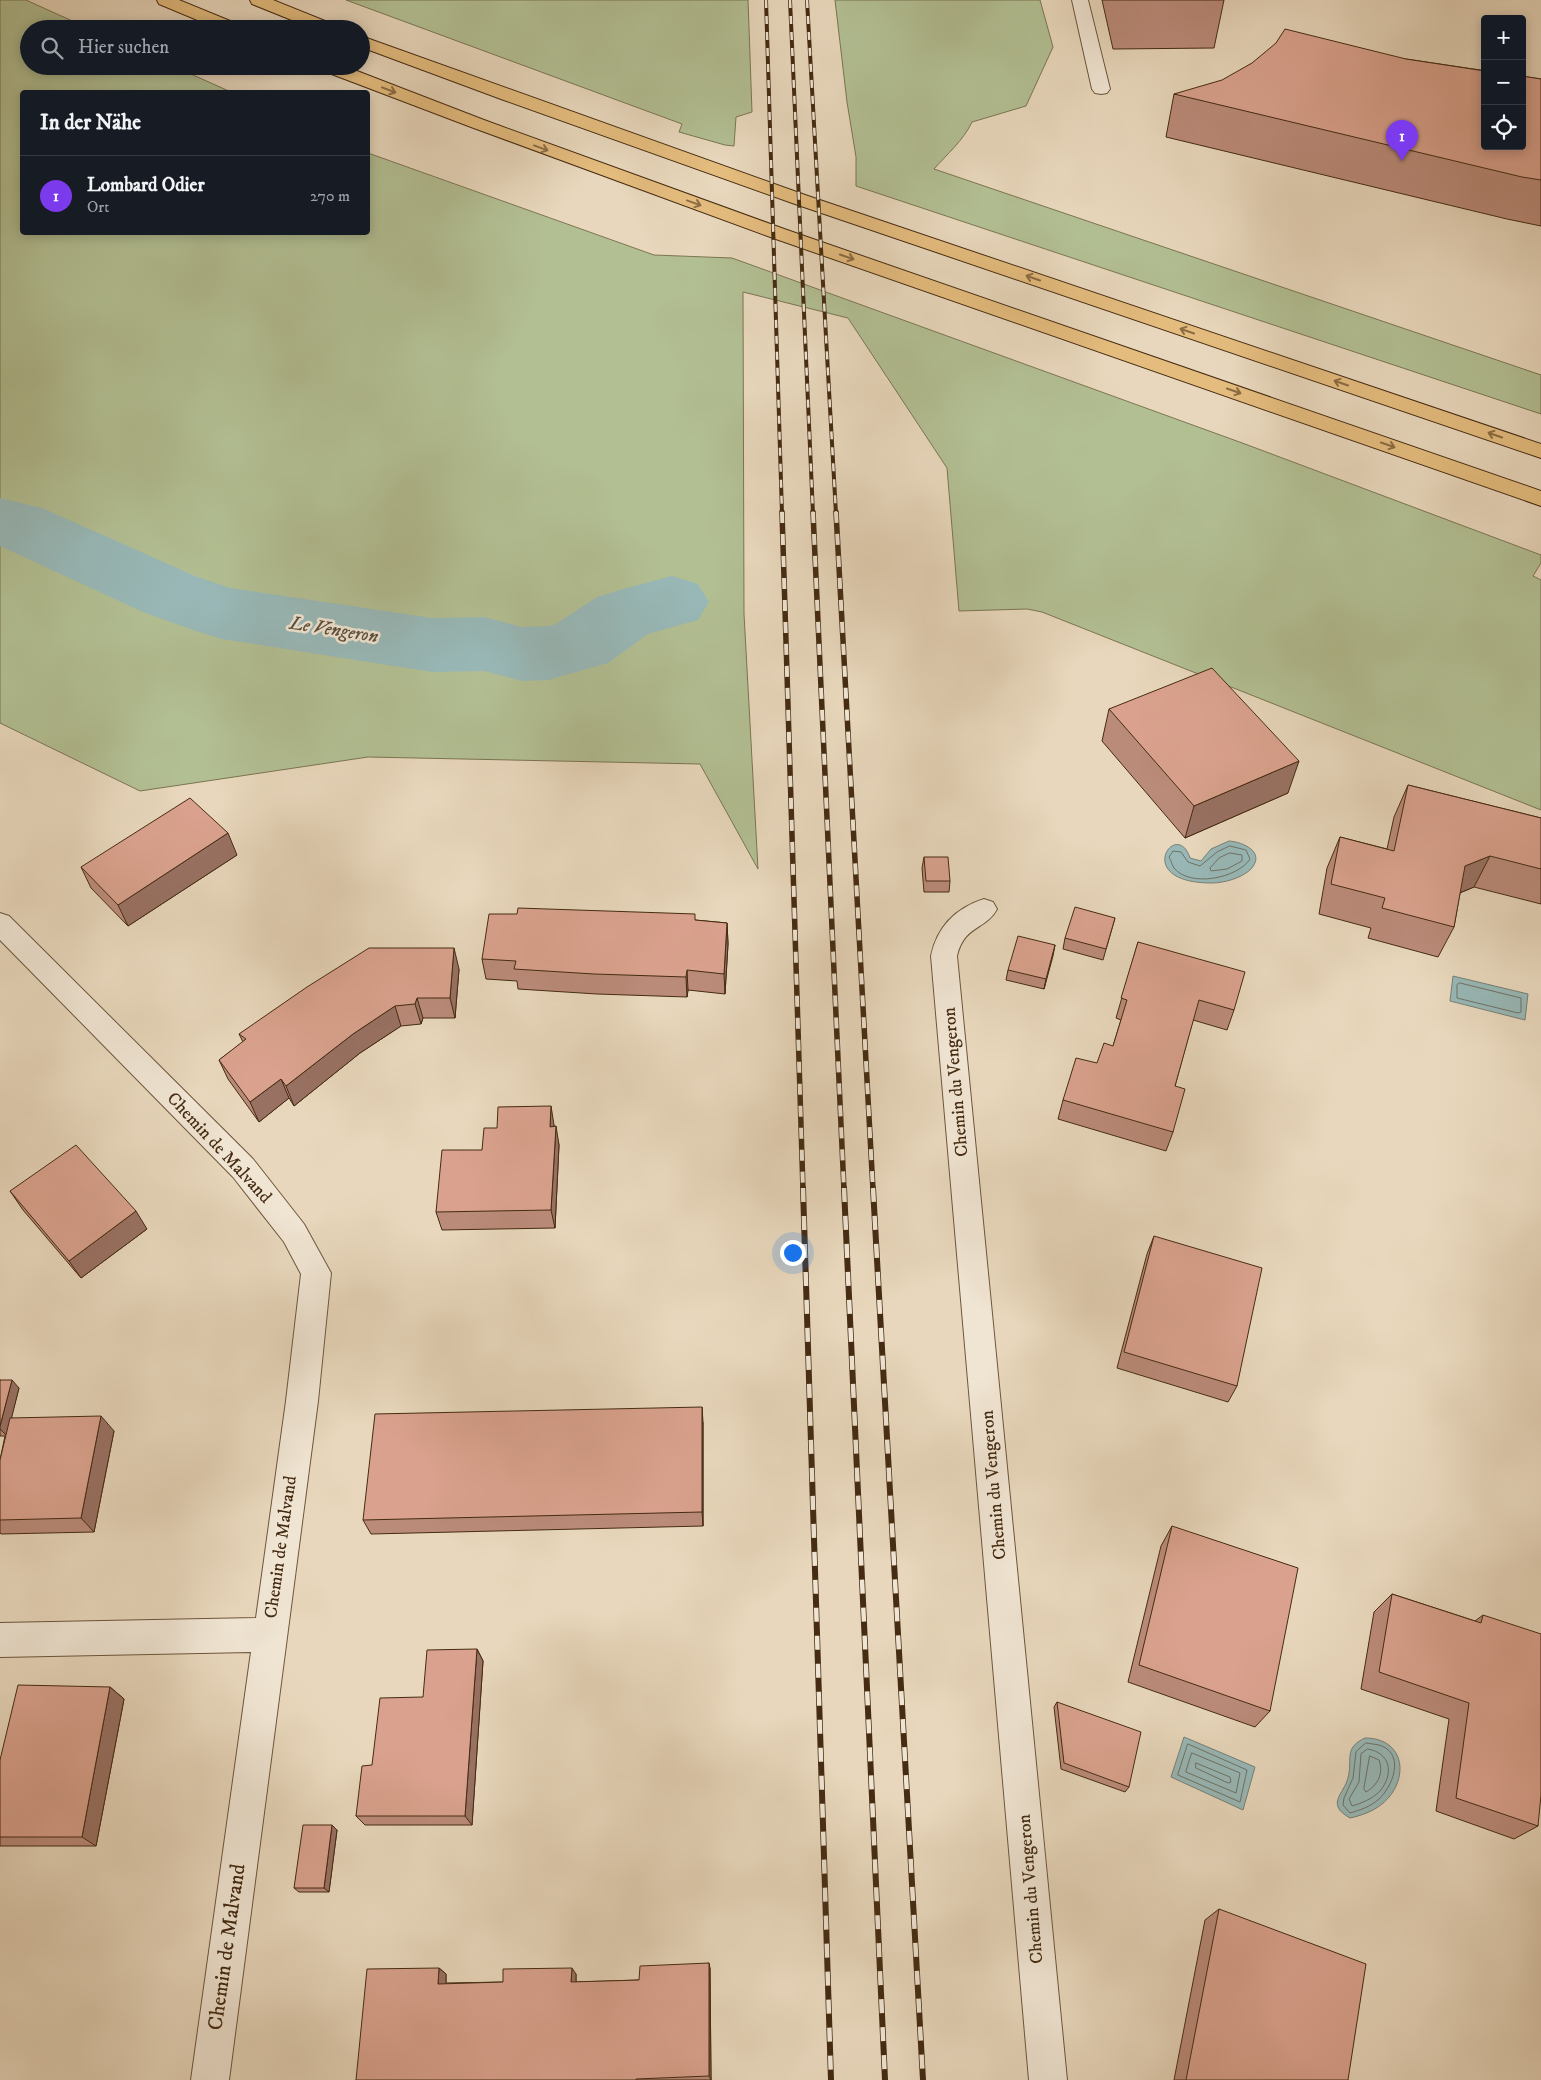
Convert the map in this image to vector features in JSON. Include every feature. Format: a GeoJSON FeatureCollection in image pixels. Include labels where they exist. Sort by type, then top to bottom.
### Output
{"type":"FeatureCollection","features":[{"type":"Feature","properties":{"kind":"highway"},"geometry":{"type":"LineString","coordinates":[[165,0],[213,20]]}},
{"type":"Feature","properties":{"kind":"highway"},"geometry":{"type":"LineString","coordinates":[[258,0],[307,20]]}},
{"type":"Feature","properties":{"kind":"highway"},"geometry":{"type":"LineString","coordinates":[[370,44],[463,80],[752,183],[1541,451]]}},
{"type":"Feature","properties":{"kind":"highway"},"geometry":{"type":"LineString","coordinates":[[351,75],[572,159],[722,213],[1541,499]]}},
{"type":"Feature","properties":{"kind":"street"},"geometry":{"type":"LineString","coordinates":[[1080,0],[1101,89]]}},
{"type":"Feature","properties":{"kind":"street","name":"Chemin du Vengeron"},"geometry":{"type":"LineString","coordinates":[[984,909],[958,925],[951,934],[944,956],[1048,2080]]}},
{"type":"Feature","properties":{"kind":"street","name":"Chemin de Malvand"},"geometry":{"type":"LineString","coordinates":[[0,923],[243,1168],[294,1233],[316,1273],[302,1401],[210,2080]]}},
{"type":"Feature","properties":{"kind":"street","name":"Chemin de Malvand"},"geometry":{"type":"LineString","coordinates":[[0,1640],[269,1635]]}},
{"type":"Feature","properties":{"kind":"green space"},"geometry":{"type":"Polygon","coordinates":[[[0,0],[26,0],[70,20],[20,20],[20,75],[193,75],[227,90],[20,90],[20,235],[370,235],[370,154],[654,255],[732,258],[1245,444],[1541,555],[1541,563],[1533,576],[1541,580],[1541,810],[1042,612],[1027,609],[959,611],[947,468],[848,318],[743,292],[744,614],[758,869],[700,764],[368,757],[140,791],[0,723],[0,0]]]}},
{"type":"Feature","properties":{"kind":"green space"},"geometry":{"type":"Polygon","coordinates":[[[346,0],[748,0],[752,112],[736,117],[734,146],[725,145],[679,132],[682,124],[346,0]]]}},
{"type":"Feature","properties":{"kind":"green space"},"geometry":{"type":"Polygon","coordinates":[[[835,0],[1040,0],[1053,47],[1026,106],[972,122],[959,141],[934,169],[1541,375],[1541,414],[856,186],[856,157],[847,102],[835,0]]]}},
{"type":"Feature","properties":{"kind":"water"},"geometry":{"type":"Polygon","coordinates":[[[1229,841],[1240,843],[1251,849],[1256,858],[1251,869],[1233,879],[1212,883],[1187,880],[1172,873],[1166,864],[1165,855],[1170,848],[1176,845],[1184,847],[1190,858],[1201,861],[1211,849],[1229,841]]]}},
{"type":"Feature","properties":{"kind":"water"},"geometry":{"type":"Polygon","coordinates":[[[1453,976],[1528,994],[1525,1020],[1450,1001],[1453,976]]]}},
{"type":"Feature","properties":{"kind":"water"},"geometry":{"type":"Polygon","coordinates":[[[1184,1737],[1255,1767],[1243,1810],[1171,1777],[1184,1737]]]}},
{"type":"Feature","properties":{"kind":"water"},"geometry":{"type":"Polygon","coordinates":[[[1365,1738],[1379,1740],[1389,1745],[1396,1753],[1400,1773],[1391,1795],[1382,1804],[1367,1813],[1350,1818],[1343,1813],[1337,1803],[1348,1778],[1351,1750],[1358,1742],[1365,1738]]]}},
{"type":"Feature","properties":{"kind":"building"},"geometry":{"type":"Polygon","coordinates":[[[1285,29],[1406,59],[1481,70],[1481,150],[1526,150],[1526,77],[1541,79],[1541,180],[1174,94],[1222,80],[1252,63],[1276,43],[1285,29]]]}},
{"type":"Feature","properties":{"kind":"building"},"geometry":{"type":"Polygon","coordinates":[[[1212,668],[1299,761],[1194,806],[1109,709],[1212,668]]]}},
{"type":"Feature","properties":{"kind":"building"},"geometry":{"type":"Polygon","coordinates":[[[1408,785],[1541,818],[1541,869],[1490,856],[1465,866],[1454,927],[1382,908],[1385,898],[1331,884],[1340,837],[1394,851],[1408,785]]]}},
{"type":"Feature","properties":{"kind":"building"},"geometry":{"type":"Polygon","coordinates":[[[190,798],[228,833],[118,905],[81,867],[190,798]]]}},
{"type":"Feature","properties":{"kind":"building"},"geometry":{"type":"Polygon","coordinates":[[[924,857],[948,857],[950,881],[926,881],[924,857]]]}},
{"type":"Feature","properties":{"kind":"building"},"geometry":{"type":"Polygon","coordinates":[[[1075,907],[1115,918],[1106,949],[1065,938],[1075,907]]]}},
{"type":"Feature","properties":{"kind":"building"},"geometry":{"type":"Polygon","coordinates":[[[518,908],[695,914],[695,920],[727,923],[724,974],[687,970],[686,977],[594,974],[514,969],[516,961],[482,959],[489,914],[517,914],[518,908]]]}},
{"type":"Feature","properties":{"kind":"building"},"geometry":{"type":"Polygon","coordinates":[[[1018,936],[1055,945],[1046,979],[1008,970],[1018,936]]]}},
{"type":"Feature","properties":{"kind":"building"},"geometry":{"type":"Polygon","coordinates":[[[1138,942],[1245,972],[1234,1010],[1199,1000],[1175,1086],[1185,1089],[1173,1132],[1063,1100],[1076,1058],[1097,1063],[1104,1043],[1113,1046],[1127,1000],[1121,998],[1138,942]]]}},
{"type":"Feature","properties":{"kind":"building"},"geometry":{"type":"Polygon","coordinates":[[[369,948],[454,948],[450,998],[417,998],[415,1004],[395,1006],[353,1034],[286,1086],[281,1079],[250,1102],[219,1060],[246,1039],[239,1034],[307,987],[369,948]]]}},
{"type":"Feature","properties":{"kind":"building"},"geometry":{"type":"Polygon","coordinates":[[[551,1106],[550,1127],[556,1126],[551,1210],[436,1212],[442,1150],[482,1150],[484,1128],[497,1128],[498,1107],[551,1106]]]}},
{"type":"Feature","properties":{"kind":"building"},"geometry":{"type":"Polygon","coordinates":[[[76,1145],[136,1211],[69,1261],[10,1191],[76,1145]]]}},
{"type":"Feature","properties":{"kind":"building"},"geometry":{"type":"Polygon","coordinates":[[[1154,1236],[1262,1268],[1237,1386],[1124,1352],[1154,1236]]]}},
{"type":"Feature","properties":{"kind":"building"},"geometry":{"type":"Polygon","coordinates":[[[0,1380],[12,1380],[0,1426],[0,1380]]]}},
{"type":"Feature","properties":{"kind":"building"},"geometry":{"type":"Polygon","coordinates":[[[702,1407],[702,1512],[363,1520],[375,1414],[702,1407]]]}},
{"type":"Feature","properties":{"kind":"building"},"geometry":{"type":"Polygon","coordinates":[[[101,1416],[81,1518],[0,1520],[0,1460],[10,1418],[101,1416]]]}},
{"type":"Feature","properties":{"kind":"building"},"geometry":{"type":"Polygon","coordinates":[[[1172,1526],[1298,1568],[1270,1711],[1139,1665],[1172,1526]]]}},
{"type":"Feature","properties":{"kind":"building"},"geometry":{"type":"Polygon","coordinates":[[[1392,1594],[1481,1623],[1483,1615],[1541,1634],[1541,1795],[1538,1826],[1456,1798],[1469,1703],[1379,1672],[1392,1594]]]}},
{"type":"Feature","properties":{"kind":"building"},"geometry":{"type":"Polygon","coordinates":[[[477,1649],[465,1816],[356,1816],[362,1766],[372,1765],[380,1698],[423,1697],[427,1650],[477,1649]]]}},
{"type":"Feature","properties":{"kind":"building"},"geometry":{"type":"Polygon","coordinates":[[[18,1685],[110,1687],[82,1837],[0,1837],[0,1760],[18,1685]]]}},
{"type":"Feature","properties":{"kind":"building"},"geometry":{"type":"Polygon","coordinates":[[[1057,1702],[1141,1732],[1129,1787],[1064,1763],[1057,1702]]]}},
{"type":"Feature","properties":{"kind":"building"},"geometry":{"type":"Polygon","coordinates":[[[303,1825],[332,1825],[324,1888],[294,1888],[303,1825]]]}},
{"type":"Feature","properties":{"kind":"building"},"geometry":{"type":"Polygon","coordinates":[[[1219,1909],[1366,1964],[1348,2080],[1186,2080],[1219,1909]]]}},
{"type":"Feature","properties":{"kind":"building"},"geometry":{"type":"Polygon","coordinates":[[[709,1963],[709,2076],[636,2080],[356,2080],[367,1969],[439,1968],[438,1984],[503,1982],[503,1969],[572,1968],[571,1982],[639,1980],[640,1966],[709,1963]]]}},
{"type":"Feature","properties":{"kind":"waterway","name":"Le Vengeron"},"geometry":{"type":"LineString","coordinates":[[0,522],[17,525],[169,594],[222,613],[432,645],[484,644],[522,654],[548,653],[581,644],[623,615],[672,602]]}},
{"type":"Feature","properties":{"kind":"railway"},"geometry":{"type":"LineString","coordinates":[[766,0],[782,514]]}},
{"type":"Feature","properties":{"kind":"railway"},"geometry":{"type":"LineString","coordinates":[[790,0],[813,514]]}},
{"type":"Feature","properties":{"kind":"railway"},"geometry":{"type":"LineString","coordinates":[[807,0],[836,514]]}},
{"type":"Feature","properties":{"kind":"railway"},"geometry":{"type":"LineString","coordinates":[[782,512],[803,1190]]}},
{"type":"Feature","properties":{"kind":"railway"},"geometry":{"type":"LineString","coordinates":[[813,512],[844,1190]]}},
{"type":"Feature","properties":{"kind":"railway"},"geometry":{"type":"LineString","coordinates":[[836,512],[873,1190]]}},
{"type":"Feature","properties":{"kind":"railway"},"geometry":{"type":"LineString","coordinates":[[803,1188],[831,2080]]}},
{"type":"Feature","properties":{"kind":"railway"},"geometry":{"type":"LineString","coordinates":[[844,1188],[885,2080]]}},
{"type":"Feature","properties":{"kind":"railway"},"geometry":{"type":"LineString","coordinates":[[873,1188],[923,2080]]}},
{"type":"Feature","properties":{"kind":"place","name":"Lombard Odier"},"geometry":{"type":"Point","coordinates":[1402,161]}}]}
